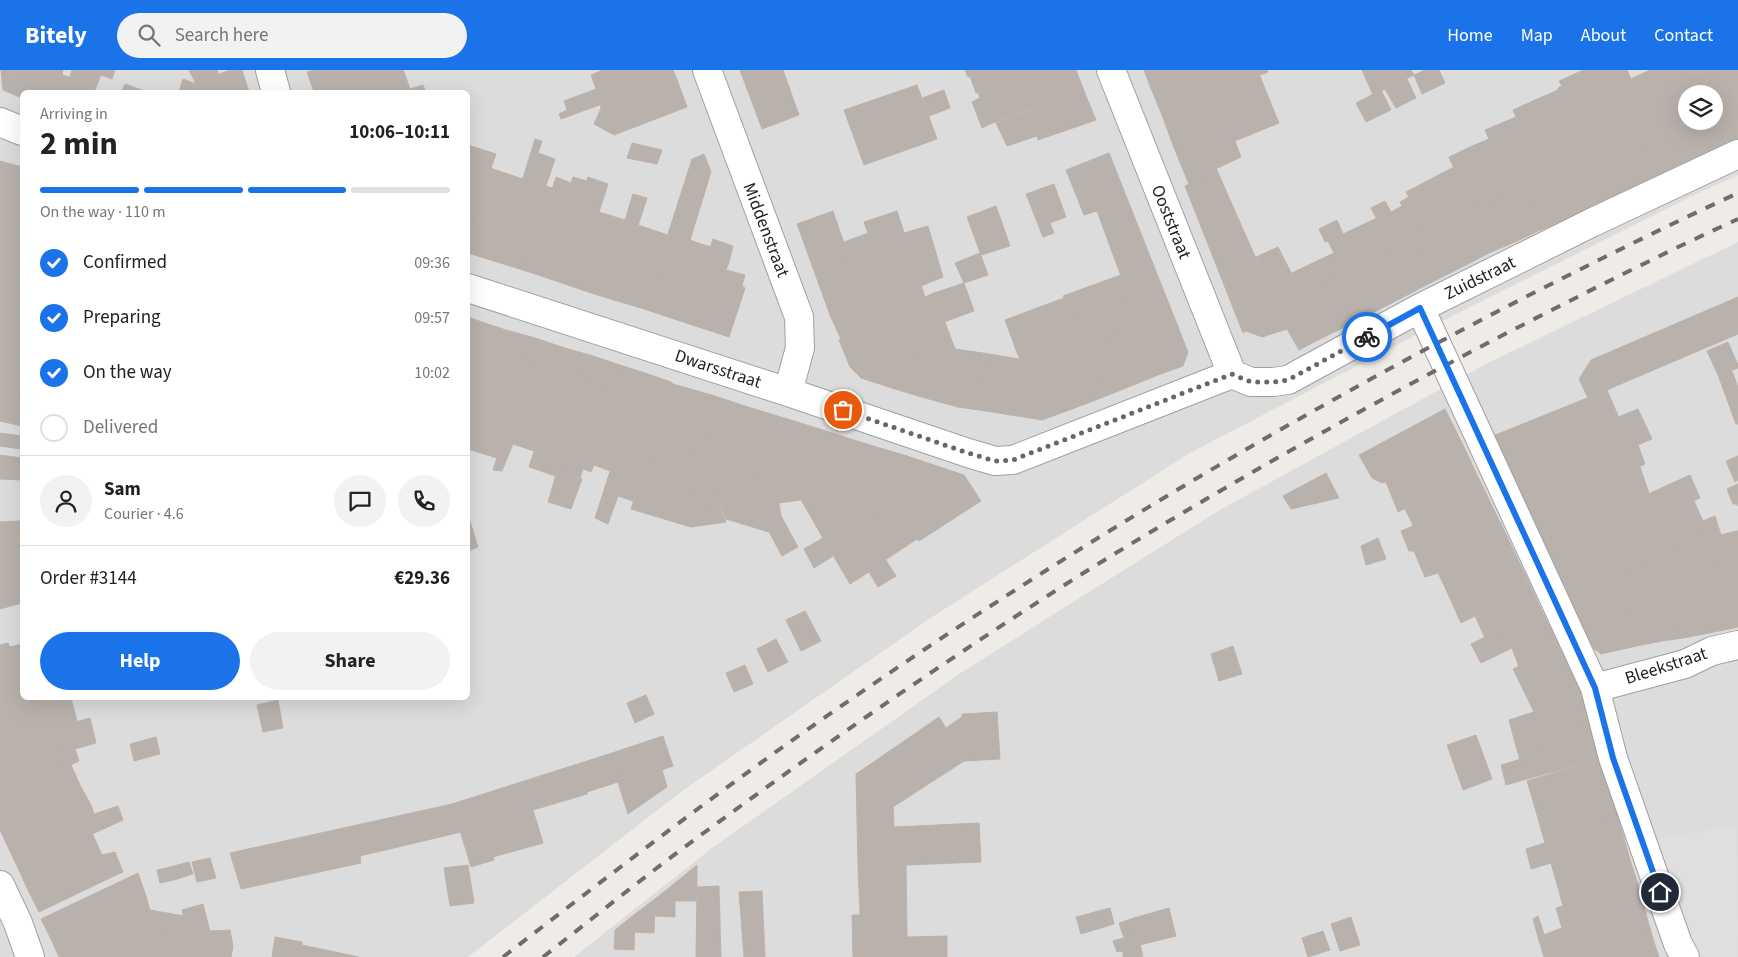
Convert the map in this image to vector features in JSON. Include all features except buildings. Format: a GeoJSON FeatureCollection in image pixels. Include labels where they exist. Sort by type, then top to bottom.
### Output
{"type":"FeatureCollection","features":[{"type":"Feature","properties":{"kind":"street"},"geometry":{"type":"LineString","coordinates":[[270,70],[275,90]]}},
{"type":"Feature","properties":{"kind":"street","name":"Middenstraat"},"geometry":{"type":"LineString","coordinates":[[706,70],[799,317],[800,348],[788,392]]}},
{"type":"Feature","properties":{"kind":"street","name":"Ooststraat"},"geometry":{"type":"LineString","coordinates":[[1111,70],[1232,374]]}},
{"type":"Feature","properties":{"kind":"street"},"geometry":{"type":"LineString","coordinates":[[0,122],[20,130]]}},
{"type":"Feature","properties":{"kind":"street","name":"Zuidstraat"},"geometry":{"type":"LineString","coordinates":[[1232,374],[1251,382],[1288,380],[1420,308],[1591,223],[1738,154]]}},
{"type":"Feature","properties":{"kind":"street","name":"Dwarsstraat"},"geometry":{"type":"LineString","coordinates":[[470,289],[995,461],[1013,460],[1232,374]]}},
{"type":"Feature","properties":{"kind":"street"},"geometry":{"type":"LineString","coordinates":[[1420,308],[1595,688],[1613,758],[1678,944],[1685,957]]}},
{"type":"Feature","properties":{"kind":"street","name":"Bleekstraat"},"geometry":{"type":"LineString","coordinates":[[1595,688],[1685,664],[1712,651],[1738,645]]}},
{"type":"Feature","properties":{"kind":"street"},"geometry":{"type":"LineString","coordinates":[[0,886],[18,923],[30,957]]}},
{"type":"Feature","properties":{"kind":"shaded area"},"geometry":{"type":"Polygon","coordinates":[[[0,70],[1738,70],[1738,175],[1696,194],[1462,311],[1190,453],[935,615],[682,791],[468,957],[0,957],[0,70]]]}},
{"type":"Feature","properties":{"kind":"shaded area"},"geometry":{"type":"Polygon","coordinates":[[[1738,242],[1738,957],[574,957],[712,848],[962,672],[1218,511],[1486,364],[1738,242]]]}},
{"type":"Feature","properties":{"kind":"shaded area"},"geometry":{"type":"Polygon","coordinates":[[[1737,825],[1738,957],[1703,957],[1687,939],[1657,839],[1737,825]]]}},
{"type":"Feature","properties":{"kind":"railway"},"geometry":{"type":"LineString","coordinates":[[503,957],[657,839],[774,753],[897,668],[1067,557],[1241,452],[1418,353],[1508,306],[1738,193]]}},
{"type":"Feature","properties":{"kind":"railway"},"geometry":{"type":"LineString","coordinates":[[543,957],[684,847],[798,765],[940,666],[1085,572],[1240,480],[1397,391],[1591,290],[1738,219]]}},
{"type":"Feature","properties":{"kind":"way so far"},"geometry":{"type":"LineString","coordinates":[[843,410],[995,461],[1013,460],[1232,374],[1251,382],[1288,380],[1367,337]]}},
{"type":"Feature","properties":{"kind":"route"},"geometry":{"type":"LineString","coordinates":[[1367,337],[1420,308],[1595,688],[1613,758],[1660,892]]}}]}
